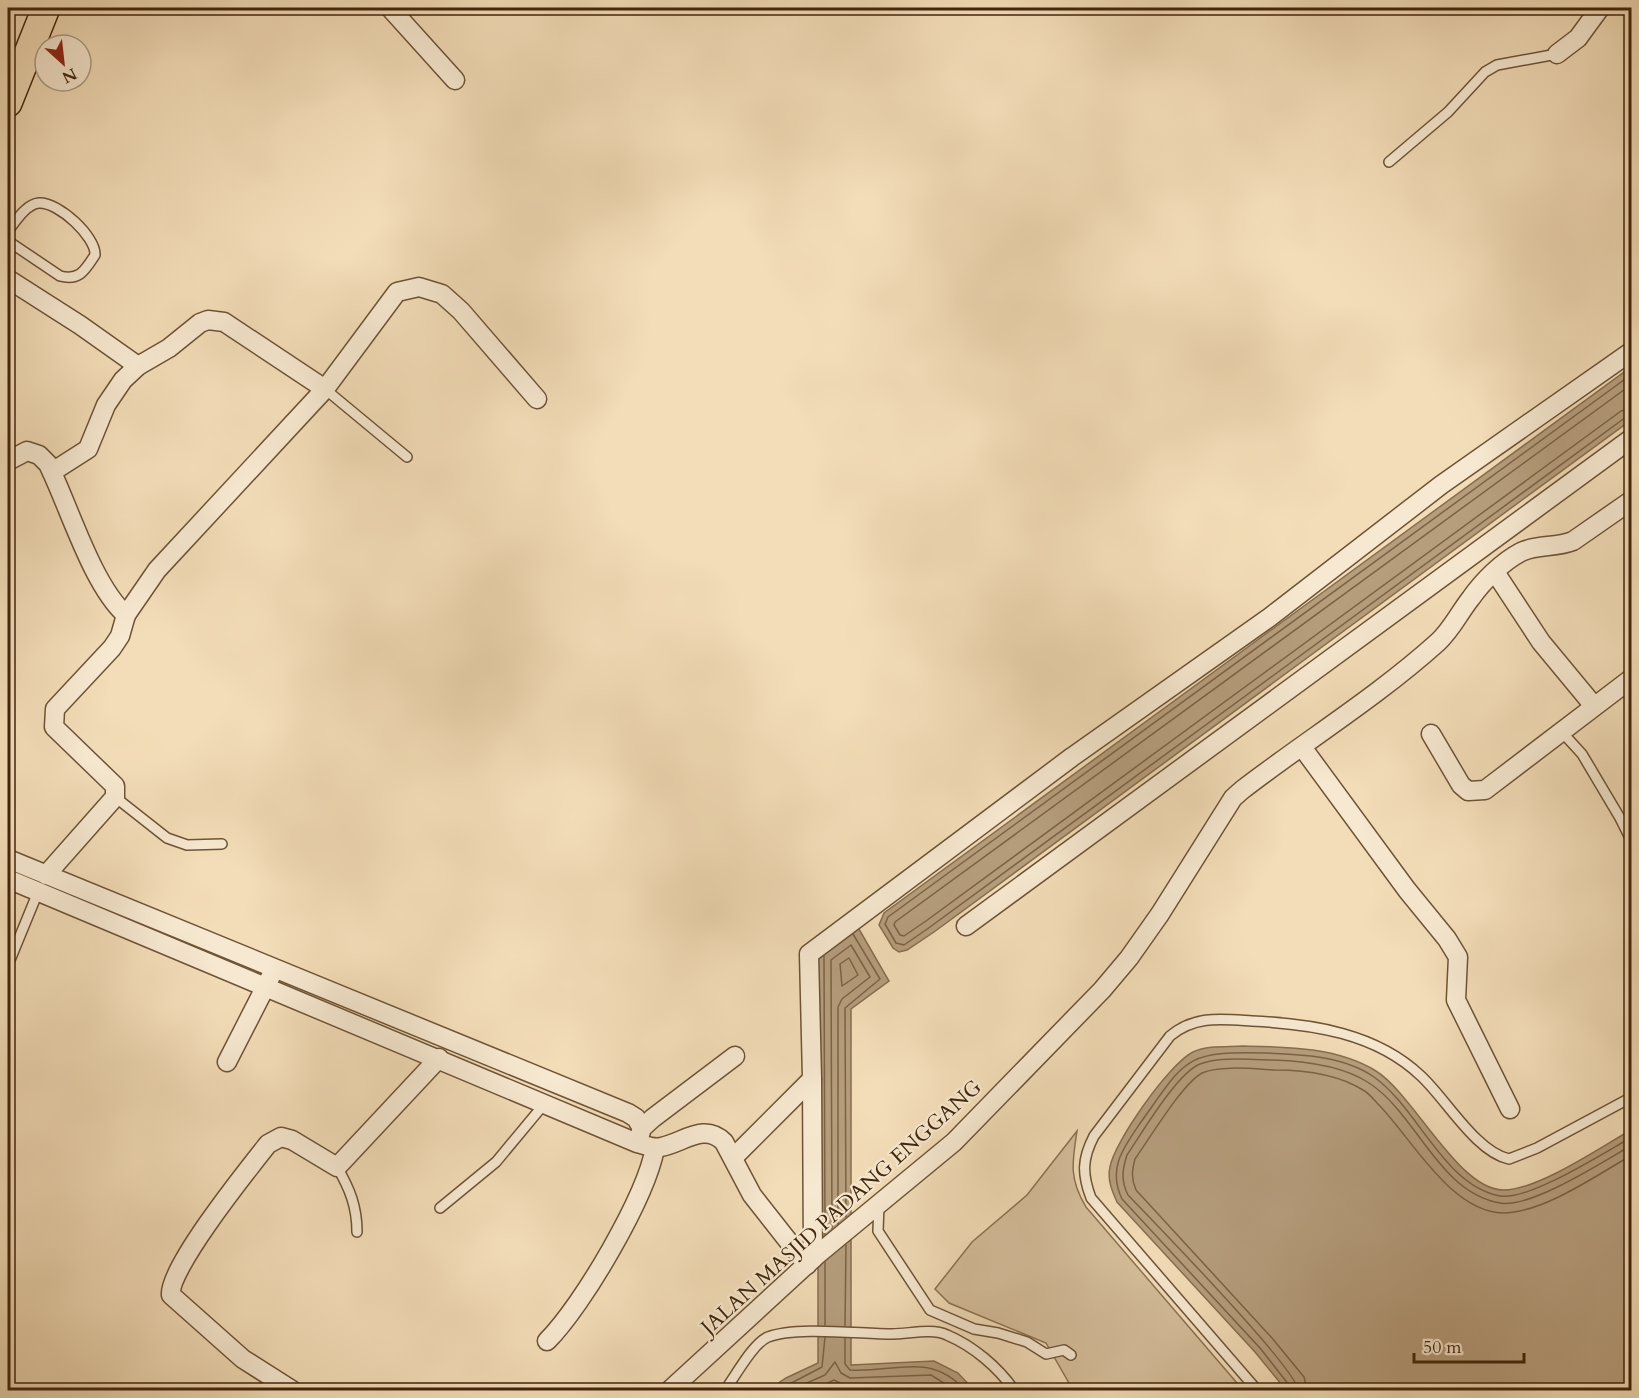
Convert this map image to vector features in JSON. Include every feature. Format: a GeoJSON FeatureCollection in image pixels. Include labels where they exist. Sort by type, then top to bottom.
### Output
{"type":"FeatureCollection","features":[{"type":"Feature","properties":{"kind":"main road"},"geometry":{"type":"LineString","coordinates":[[8,55],[26,8]]}},
{"type":"Feature","properties":{"kind":"main road"},"geometry":{"type":"LineString","coordinates":[[8,104],[46,8]]}},
{"type":"Feature","properties":{"kind":"street"},"geometry":{"type":"LineString","coordinates":[[390,8],[454,80]]}},
{"type":"Feature","properties":{"kind":"street"},"geometry":{"type":"LineString","coordinates":[[1557,54],[1578,38],[1600,8]]}},
{"type":"Feature","properties":{"kind":"street"},"geometry":{"type":"LineString","coordinates":[[8,279],[80,325],[138,366]]}},
{"type":"Feature","properties":{"kind":"street"},"geometry":{"type":"LineString","coordinates":[[46,875],[115,797],[115,786],[54,727],[55,709],[112,648],[120,636],[126,615],[157,570],[325,389],[397,292],[420,287],[442,294],[461,311],[537,399]]}},
{"type":"Feature","properties":{"kind":"street"},"geometry":{"type":"LineString","coordinates":[[52,471],[88,449],[106,405],[123,380],[138,366],[170,348],[200,323],[216,320],[224,322],[325,389]]}},
{"type":"Feature","properties":{"kind":"street"},"geometry":{"type":"LineString","coordinates":[[812,1260],[809,954],[1072,757],[1270,617],[1442,485],[1632,351]]}},
{"type":"Feature","properties":{"kind":"street"},"geometry":{"type":"LineString","coordinates":[[966,926],[1632,438]]}},
{"type":"Feature","properties":{"kind":"street"},"geometry":{"type":"LineString","coordinates":[[8,461],[27,451],[39,454],[52,471],[80,538],[113,600],[126,615]]}},
{"type":"Feature","properties":{"kind":"street","name":"JALAN MASJID PADANG ENGGANG"},"geometry":{"type":"LineString","coordinates":[[670,1390],[812,1260],[954,1142],[1102,990],[1130,958],[1160,915],[1233,798],[1380,691],[1443,637],[1454,626],[1470,599],[1508,560],[1530,548],[1565,545],[1632,500]]}},
{"type":"Feature","properties":{"kind":"street"},"geometry":{"type":"LineString","coordinates":[[1495,572],[1541,642],[1594,706]]}},
{"type":"Feature","properties":{"kind":"street"},"geometry":{"type":"LineString","coordinates":[[1431,734],[1461,785],[1474,792],[1485,790],[1560,730],[1632,678]]}},
{"type":"Feature","properties":{"kind":"street"},"geometry":{"type":"LineString","coordinates":[[1302,747],[1407,890],[1447,939],[1458,957],[1456,1000],[1510,1109]]}},
{"type":"Feature","properties":{"kind":"street"},"geometry":{"type":"LineString","coordinates":[[8,859],[636,1118],[645,1140],[645,1182],[602,1263],[570,1316],[547,1341]]}},
{"type":"Feature","properties":{"kind":"street"},"geometry":{"type":"LineString","coordinates":[[8,879],[545,1103],[645,1140],[707,1133],[718,1136],[724,1142],[752,1196],[812,1260]]}},
{"type":"Feature","properties":{"kind":"street"},"geometry":{"type":"LineString","coordinates":[[227,1062],[275,968]]}},
{"type":"Feature","properties":{"kind":"street"},"geometry":{"type":"LineString","coordinates":[[645,1140],[735,1056]]}},
{"type":"Feature","properties":{"kind":"street"},"geometry":{"type":"LineString","coordinates":[[292,1390],[243,1359],[171,1295],[170,1290],[213,1214],[268,1144],[280,1137],[292,1140],[337,1167],[439,1058]]}},
{"type":"Feature","properties":{"kind":"street"},"geometry":{"type":"LineString","coordinates":[[733,1158],[812,1080]]}},
{"type":"Feature","properties":{"kind":"lane"},"geometry":{"type":"LineString","coordinates":[[1389,162],[1448,112],[1485,72],[1497,65],[1557,54]]}},
{"type":"Feature","properties":{"kind":"lane"},"geometry":{"type":"LineString","coordinates":[[8,231],[28,208],[37,203],[48,204],[65,214],[92,238],[95,255],[82,274],[69,278],[60,276],[8,241]]}},
{"type":"Feature","properties":{"kind":"lane"},"geometry":{"type":"LineString","coordinates":[[325,389],[407,456]]}},
{"type":"Feature","properties":{"kind":"lane"},"geometry":{"type":"LineString","coordinates":[[1560,730],[1582,754],[1632,842]]}},
{"type":"Feature","properties":{"kind":"lane"},"geometry":{"type":"LineString","coordinates":[[115,797],[167,838],[187,846],[222,844]]}},
{"type":"Feature","properties":{"kind":"lane"},"geometry":{"type":"LineString","coordinates":[[8,965],[38,892]]}},
{"type":"Feature","properties":{"kind":"lane"},"geometry":{"type":"LineString","coordinates":[[1257,1390],[1091,1198],[1083,1170],[1086,1152],[1094,1136],[1156,1054],[1180,1028],[1209,1019],[1275,1022],[1362,1038],[1413,1069],[1489,1152],[1509,1159],[1537,1148],[1632,1097]]}},
{"type":"Feature","properties":{"kind":"lane"},"geometry":{"type":"LineString","coordinates":[[440,1208],[496,1161],[545,1103]]}},
{"type":"Feature","properties":{"kind":"lane"},"geometry":{"type":"LineString","coordinates":[[337,1167],[352,1192],[357,1215],[357,1232]]}},
{"type":"Feature","properties":{"kind":"lane"},"geometry":{"type":"LineString","coordinates":[[879,1202],[878,1231],[930,1311],[974,1329],[1020,1340],[1046,1354],[1065,1350],[1071,1355]]}},
{"type":"Feature","properties":{"kind":"lane"},"geometry":{"type":"LineString","coordinates":[[725,1390],[757,1345],[767,1338],[853,1331],[945,1333],[988,1362],[1014,1390]]}},
{"type":"Feature","properties":{"kind":"shaded area"},"geometry":{"type":"Polygon","coordinates":[[[1077,1131],[1074,1179],[1086,1207],[1243,1390],[1073,1390],[1046,1343],[949,1303],[935,1289],[972,1242],[1027,1195],[1077,1131]]]}},
{"type":"Feature","properties":{"kind":"water"},"geometry":{"type":"Polygon","coordinates":[[[1631,367],[1631,420],[934,932],[907,950],[899,952],[893,948],[879,925],[884,913],[1631,367]]]}},
{"type":"Feature","properties":{"kind":"water"},"geometry":{"type":"Polygon","coordinates":[[[856,924],[889,981],[851,1009],[851,1365],[934,1361],[958,1373],[974,1390],[768,1390],[786,1378],[818,1363],[818,952],[856,924]]]}},
{"type":"Feature","properties":{"kind":"water"},"geometry":{"type":"Polygon","coordinates":[[[1211,1047],[1294,1048],[1328,1053],[1361,1063],[1376,1071],[1391,1083],[1437,1140],[1470,1175],[1487,1186],[1504,1190],[1534,1183],[1551,1175],[1631,1130],[1631,1390],[1286,1390],[1255,1352],[1117,1202],[1110,1180],[1110,1167],[1121,1140],[1144,1104],[1171,1071],[1193,1052],[1211,1047]]]}}]}
